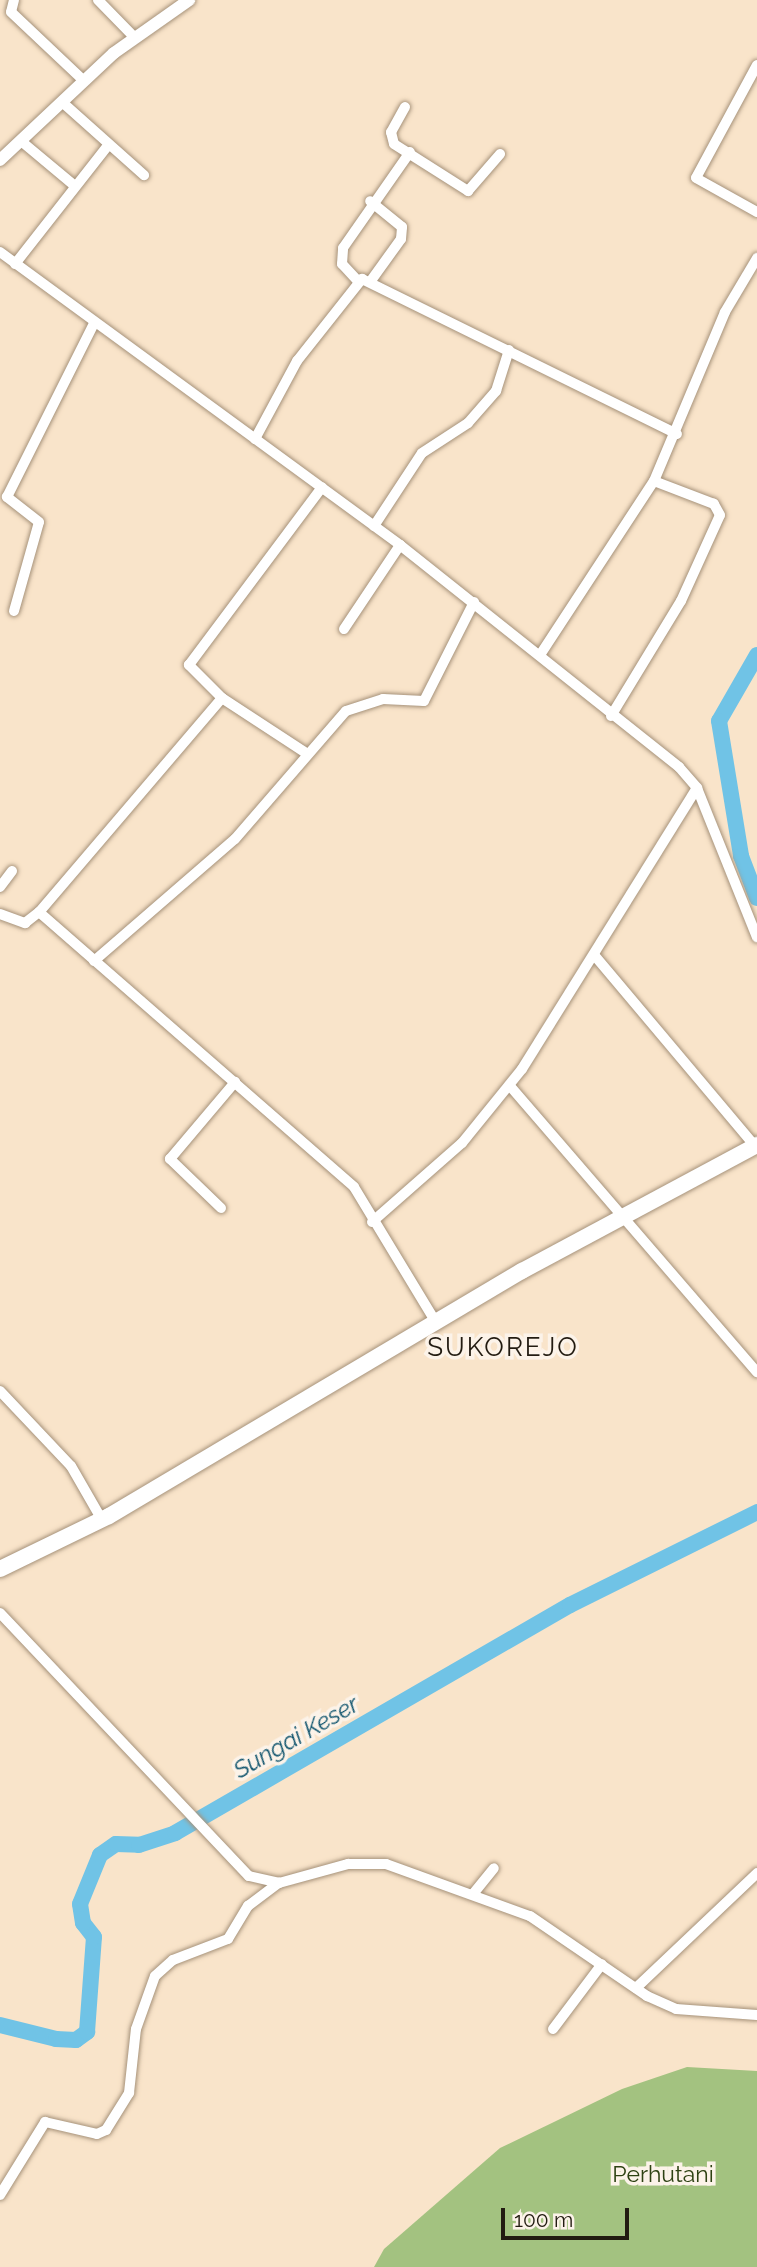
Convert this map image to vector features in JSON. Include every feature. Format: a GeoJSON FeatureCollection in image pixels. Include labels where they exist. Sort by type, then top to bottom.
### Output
{"type":"FeatureCollection","features":[{"type":"Feature","properties":{"kind":"highway"},"geometry":{"type":"LineString","coordinates":[[0,1569],[102,1520],[625,1213],[756,1145]]}},
{"type":"Feature","properties":{"kind":"street"},"geometry":{"type":"LineString","coordinates":[[14,0],[11,12],[84,81]]}},
{"type":"Feature","properties":{"kind":"street"},"geometry":{"type":"LineString","coordinates":[[98,0],[133,36]]}},
{"type":"Feature","properties":{"kind":"street"},"geometry":{"type":"LineString","coordinates":[[0,160],[133,36],[189,0]]}},
{"type":"Feature","properties":{"kind":"street"},"geometry":{"type":"LineString","coordinates":[[757,65],[696,178],[757,212]]}},
{"type":"Feature","properties":{"kind":"street"},"geometry":{"type":"LineString","coordinates":[[62,102],[144,175]]}},
{"type":"Feature","properties":{"kind":"street"},"geometry":{"type":"LineString","coordinates":[[405,107],[391,139],[471,191],[500,153]]}},
{"type":"Feature","properties":{"kind":"street"},"geometry":{"type":"LineString","coordinates":[[21,141],[75,186]]}},
{"type":"Feature","properties":{"kind":"street"},"geometry":{"type":"LineString","coordinates":[[15,264],[109,144]]}},
{"type":"Feature","properties":{"kind":"street"},"geometry":{"type":"LineString","coordinates":[[410,152],[370,201],[341,258],[357,280],[370,282],[677,434]]}},
{"type":"Feature","properties":{"kind":"street"},"geometry":{"type":"LineString","coordinates":[[370,201],[402,227],[401,239],[370,282]]}},
{"type":"Feature","properties":{"kind":"street"},"geometry":{"type":"LineString","coordinates":[[0,252],[400,545],[540,655],[697,788],[757,937]]}},
{"type":"Feature","properties":{"kind":"street"},"geometry":{"type":"LineString","coordinates":[[540,655],[654,481],[677,434],[725,312],[757,258]]}},
{"type":"Feature","properties":{"kind":"street"},"geometry":{"type":"LineString","coordinates":[[255,439],[290,372],[357,280]]}},
{"type":"Feature","properties":{"kind":"street"},"geometry":{"type":"LineString","coordinates":[[14,611],[39,522],[7,497],[94,323]]}},
{"type":"Feature","properties":{"kind":"street"},"geometry":{"type":"LineString","coordinates":[[374,526],[415,461],[468,423],[496,391],[509,350]]}},
{"type":"Feature","properties":{"kind":"street"},"geometry":{"type":"LineString","coordinates":[[611,716],[681,601],[720,515],[714,504],[654,481]]}},
{"type":"Feature","properties":{"kind":"street"},"geometry":{"type":"LineString","coordinates":[[306,753],[222,698],[192,674],[190,661],[322,486]]}},
{"type":"Feature","properties":{"kind":"street"},"geometry":{"type":"LineString","coordinates":[[344,629],[400,545]]}},
{"type":"Feature","properties":{"kind":"street"},"geometry":{"type":"LineString","coordinates":[[94,961],[235,839],[330,724],[362,703],[424,701],[474,602]]}},
{"type":"Feature","properties":{"kind":"street"},"geometry":{"type":"LineString","coordinates":[[0,914],[25,923],[40,912],[222,698]]}},
{"type":"Feature","properties":{"kind":"street"},"geometry":{"type":"LineString","coordinates":[[372,1222],[462,1143],[510,1086],[595,957],[697,788]]}},
{"type":"Feature","properties":{"kind":"street"},"geometry":{"type":"LineString","coordinates":[[0,887],[12,871]]}},
{"type":"Feature","properties":{"kind":"street"},"geometry":{"type":"LineString","coordinates":[[40,912],[354,1186],[372,1222],[437,1324]]}},
{"type":"Feature","properties":{"kind":"street"},"geometry":{"type":"LineString","coordinates":[[595,957],[756,1145]]}},
{"type":"Feature","properties":{"kind":"street"},"geometry":{"type":"LineString","coordinates":[[221,1208],[170,1159],[235,1082]]}},
{"type":"Feature","properties":{"kind":"street"},"geometry":{"type":"LineString","coordinates":[[510,1086],[625,1213],[757,1372]]}},
{"type":"Feature","properties":{"kind":"street"},"geometry":{"type":"LineString","coordinates":[[0,1391],[71,1466],[102,1520]]}},
{"type":"Feature","properties":{"kind":"street"},"geometry":{"type":"LineString","coordinates":[[0,1613],[238,1868],[279,1883]]}},
{"type":"Feature","properties":{"kind":"street"},"geometry":{"type":"LineString","coordinates":[[0,2195],[45,2122],[97,2134],[106,2130],[128,2093],[136,2029],[155,1976],[173,1960],[228,1940],[248,1906],[279,1883],[372,1861],[530,1916],[636,1988],[676,2009],[757,2014]]}},
{"type":"Feature","properties":{"kind":"street"},"geometry":{"type":"LineString","coordinates":[[473,1894],[494,1868]]}},
{"type":"Feature","properties":{"kind":"street"},"geometry":{"type":"LineString","coordinates":[[636,1988],[757,1873]]}},
{"type":"Feature","properties":{"kind":"street"},"geometry":{"type":"LineString","coordinates":[[554,2029],[602,1964]]}},
{"type":"Feature","properties":{"kind":"green space","name":"Perhutani"},"geometry":{"type":"Polygon","coordinates":[[[687,2067],[757,2071],[757,2267],[374,2267],[384,2249],[500,2148],[622,2089],[687,2067]]]}},
{"type":"Feature","properties":{"kind":"waterway","name":"Sungai Keser"},"geometry":{"type":"LineString","coordinates":[[757,655],[719,721],[741,856],[757,898]]}},
{"type":"Feature","properties":{"kind":"waterway","name":"Sungai Keser"},"geometry":{"type":"LineString","coordinates":[[0,2025],[56,2039],[76,2040],[87,2032],[94,1937],[83,1923],[80,1904],[100,1855],[116,1844],[139,1845],[175,1833],[570,1605],[757,1512]]}},
{"type":"Feature","properties":{"kind":"district","name":"SUKOREJO"},"geometry":{"type":"Point","coordinates":[503,1348]}}]}
